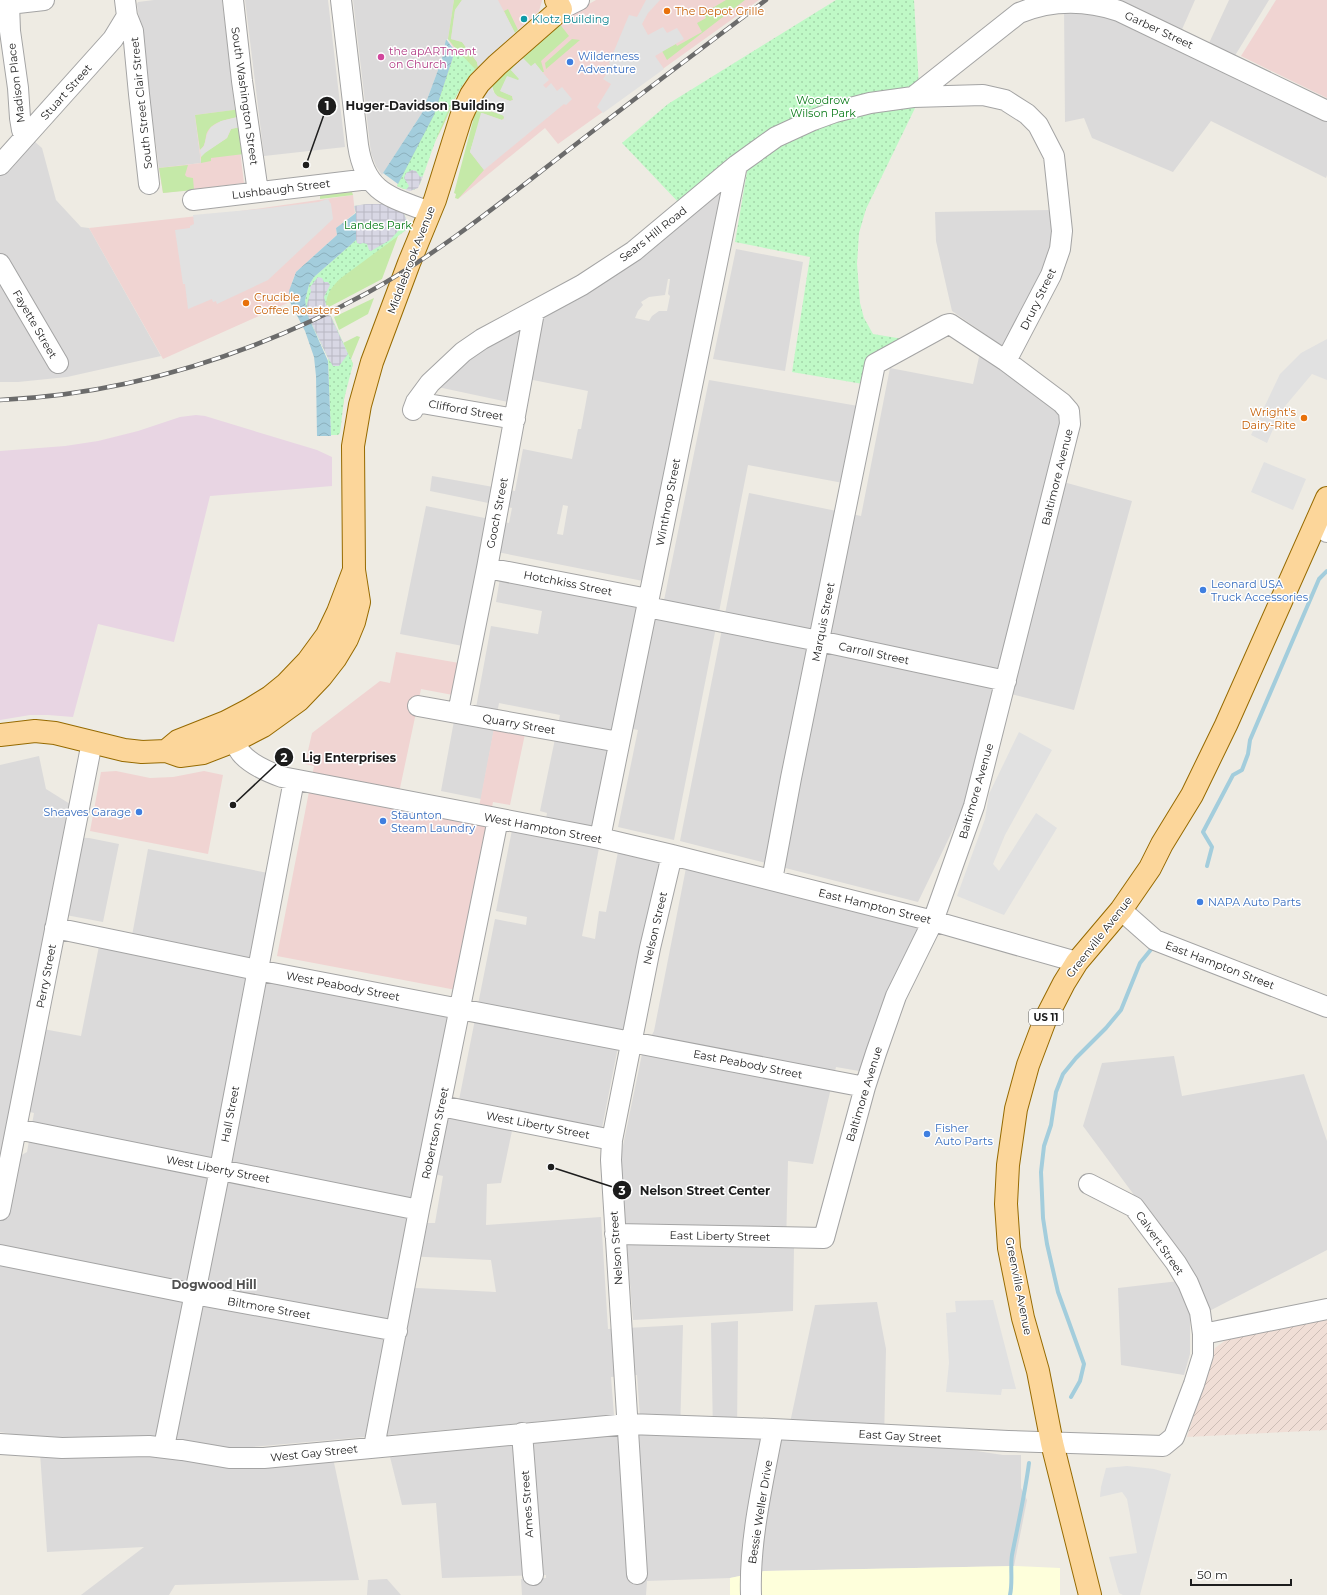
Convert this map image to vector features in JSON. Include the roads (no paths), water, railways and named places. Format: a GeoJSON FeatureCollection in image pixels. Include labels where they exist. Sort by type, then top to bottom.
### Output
{"type":"FeatureCollection","features":[{"type":"Feature","properties":{"kind":"main road","name":"Middlebrook Avenue"},"geometry":{"type":"LineString","coordinates":[[0,735],[35,731],[55,733],[124,750],[142,752],[166,751],[180,756],[203,753],[230,731],[263,726],[299,700],[314,686],[335,659],[352,628],[359,602],[354,570],[353,446],[360,405],[372,362],[405,273],[430,212],[462,117],[474,91],[479,83],[497,65],[565,3]]}},
{"type":"Feature","properties":{"kind":"main road","name":"Greenville Avenue"},"geometry":{"type":"LineString","coordinates":[[1090,1595],[1052,1443],[1038,1370],[1023,1318],[1009,1248],[1006,1204],[1008,1165],[1016,1109],[1028,1065],[1045,1020],[1064,983],[1077,962],[1120,910],[1150,868],[1162,844],[1192,795],[1323,527],[1327,498]]}},
{"type":"Feature","properties":{"kind":"street"},"geometry":{"type":"LineString","coordinates":[[4,5],[44,0]]}},
{"type":"Feature","properties":{"kind":"street","name":"South Washington Street"},"geometry":{"type":"LineString","coordinates":[[233,0],[240,68],[258,192]]}},
{"type":"Feature","properties":{"kind":"street"},"geometry":{"type":"LineString","coordinates":[[341,0],[358,145],[362,164],[369,179],[375,186],[389,196],[430,212]]}},
{"type":"Feature","properties":{"kind":"street","name":"Garber Street"},"geometry":{"type":"LineString","coordinates":[[913,97],[1018,13],[1052,2],[1086,1],[1105,5],[1119,11],[1327,111]]}},
{"type":"Feature","properties":{"kind":"street","name":"Madison Place"},"geometry":{"type":"LineString","coordinates":[[4,5],[22,130],[27,135]]}},
{"type":"Feature","properties":{"kind":"street","name":"Stuart Street"},"geometry":{"type":"LineString","coordinates":[[0,165],[113,39],[126,8]]}},
{"type":"Feature","properties":{"kind":"street","name":"South Street Clair Street"},"geometry":{"type":"LineString","coordinates":[[126,8],[133,31],[149,184]]}},
{"type":"Feature","properties":{"kind":"street","name":"Drury Street"},"geometry":{"type":"LineString","coordinates":[[913,97],[983,95],[1005,100],[1027,114],[1038,125],[1054,156],[1062,219],[1062,238],[1060,249],[1051,275],[1006,361]]}},
{"type":"Feature","properties":{"kind":"street","name":"Sears Hill Road"},"geometry":{"type":"LineString","coordinates":[[415,406],[430,383],[463,352],[482,339],[582,285],[634,251],[737,165],[776,137],[813,120],[870,102],[913,97]]}},
{"type":"Feature","properties":{"kind":"street","name":"Winthrop Street"},"geometry":{"type":"LineString","coordinates":[[600,838],[737,165]]}},
{"type":"Feature","properties":{"kind":"street","name":"Lushbaugh Street"},"geometry":{"type":"LineString","coordinates":[[193,200],[369,179]]}},
{"type":"Feature","properties":{"kind":"street","name":"Fayette Street"},"geometry":{"type":"LineString","coordinates":[[0,264],[58,363]]}},
{"type":"Feature","properties":{"kind":"street","name":"Gooch Street"},"geometry":{"type":"LineString","coordinates":[[458,713],[487,568],[534,312]]}},
{"type":"Feature","properties":{"kind":"street","name":"Marquis Street"},"geometry":{"type":"LineString","coordinates":[[772,880],[875,364],[950,324],[1006,361]]}},
{"type":"Feature","properties":{"kind":"street","name":"Baltimore Avenue"},"geometry":{"type":"LineString","coordinates":[[824,1238],[865,1087],[896,996],[934,921],[974,806],[1070,424],[1067,408],[1006,361]]}},
{"type":"Feature","properties":{"kind":"street","name":"Clifford Street"},"geometry":{"type":"LineString","coordinates":[[415,406],[515,419]]}},
{"type":"Feature","properties":{"kind":"street","name":"Hotchkiss Street"},"geometry":{"type":"LineString","coordinates":[[487,568],[648,603]]}},
{"type":"Feature","properties":{"kind":"street","name":"Carroll Street"},"geometry":{"type":"LineString","coordinates":[[648,603],[1006,681]]}},
{"type":"Feature","properties":{"kind":"street","name":"Quarry Street"},"geometry":{"type":"LineString","coordinates":[[418,706],[620,742]]}},
{"type":"Feature","properties":{"kind":"street","name":"West Hampton Street"},"geometry":{"type":"LineString","coordinates":[[230,731],[242,754],[252,762],[277,775],[294,780],[600,838],[672,855]]}},
{"type":"Feature","properties":{"kind":"street","name":"Perry Street"},"geometry":{"type":"LineString","coordinates":[[0,1210],[6,1157],[17,1129],[92,742]]}},
{"type":"Feature","properties":{"kind":"street","name":"Hall Street"},"geometry":{"type":"LineString","coordinates":[[164,1447],[220,1169],[294,780]]}},
{"type":"Feature","properties":{"kind":"street","name":"Robertson Street"},"geometry":{"type":"LineString","coordinates":[[374,1446],[498,819]]}},
{"type":"Feature","properties":{"kind":"street","name":"East Hampton Street"},"geometry":{"type":"LineString","coordinates":[[672,855],[934,921],[1077,962]]}},
{"type":"Feature","properties":{"kind":"street","name":"Nelson Street"},"geometry":{"type":"LineString","coordinates":[[637,1574],[611,1160],[612,1140],[650,948],[672,855]]}},
{"type":"Feature","properties":{"kind":"street","name":"East Hampton Street"},"geometry":{"type":"LineString","coordinates":[[1120,910],[1155,940],[1327,1007]]}},
{"type":"Feature","properties":{"kind":"street","name":"West Peabody Street"},"geometry":{"type":"LineString","coordinates":[[55,928],[257,970],[632,1041]]}},
{"type":"Feature","properties":{"kind":"street","name":"East Peabody Street"},"geometry":{"type":"LineString","coordinates":[[632,1041],[865,1087]]}},
{"type":"Feature","properties":{"kind":"street","name":"West Liberty Street"},"geometry":{"type":"LineString","coordinates":[[441,1106],[612,1140]]}},
{"type":"Feature","properties":{"kind":"street","name":"West Liberty Street"},"geometry":{"type":"LineString","coordinates":[[17,1129],[420,1210]]}},
{"type":"Feature","properties":{"kind":"street","name":"Calvert Street"},"geometry":{"type":"LineString","coordinates":[[1089,1184],[1134,1207],[1162,1242],[1176,1263],[1194,1296],[1200,1312],[1203,1334],[1203,1355],[1183,1414],[1174,1437],[1170,1440]]}},
{"type":"Feature","properties":{"kind":"street","name":"East Liberty Street"},"geometry":{"type":"LineString","coordinates":[[615,1234],[824,1238]]}},
{"type":"Feature","properties":{"kind":"street","name":"Biltmore Street"},"geometry":{"type":"LineString","coordinates":[[0,1255],[194,1294],[397,1331]]}},
{"type":"Feature","properties":{"kind":"street"},"geometry":{"type":"LineString","coordinates":[[1203,1334],[1327,1309]]}},
{"type":"Feature","properties":{"kind":"street","name":"East Gay Street"},"geometry":{"type":"LineString","coordinates":[[628,1424],[773,1429],[1052,1443],[1162,1446],[1170,1440]]}},
{"type":"Feature","properties":{"kind":"street","name":"West Gay Street"},"geometry":{"type":"LineString","coordinates":[[0,1444],[47,1447],[164,1447],[234,1458],[264,1458],[374,1446],[628,1424]]}},
{"type":"Feature","properties":{"kind":"street","name":"Bessie Weller Drive"},"geometry":{"type":"LineString","coordinates":[[751,1595],[751,1566],[773,1429]]}},
{"type":"Feature","properties":{"kind":"street","name":"Ames Street"},"geometry":{"type":"LineString","coordinates":[[522,1433],[533,1575]]}},
{"type":"Feature","properties":{"kind":"water"},"geometry":{"type":"Polygon","coordinates":[[[446,39],[455,51],[434,115],[398,184],[383,173],[422,113],[441,62],[446,39]]]}},
{"type":"Feature","properties":{"kind":"water"},"geometry":{"type":"Polygon","coordinates":[[[356,213],[356,240],[314,277],[309,285],[305,300],[307,314],[328,361],[331,436],[317,436],[316,376],[314,357],[305,331],[290,302],[289,291],[296,272],[337,235],[336,228],[356,213]]]}},
{"type":"Feature","properties":{"kind":"waterway"},"geometry":{"type":"LineString","coordinates":[[1207,866],[1212,847],[1203,832],[1233,775],[1242,770],[1248,754],[1250,740],[1319,579],[1327,571]]}},
{"type":"Feature","properties":{"kind":"waterway"},"geometry":{"type":"LineString","coordinates":[[1071,1397],[1080,1381],[1084,1364],[1058,1292],[1047,1244],[1043,1218],[1041,1172],[1044,1146],[1051,1125],[1056,1092],[1063,1074],[1121,1010],[1140,963],[1153,947]]}},
{"type":"Feature","properties":{"kind":"waterway"},"geometry":{"type":"LineString","coordinates":[[1010,1595],[1012,1555],[1029,1463]]}},
{"type":"Feature","properties":{"kind":"railway"},"geometry":{"type":"LineString","coordinates":[[0,400],[48,396],[96,389],[143,380],[190,367],[280,335],[367,293],[418,262],[467,228],[766,0]]}},
{"type":"Feature","properties":{"kind":"place","name":"The Depot Grille"},"geometry":{"type":"Point","coordinates":[667,11]}},
{"type":"Feature","properties":{"kind":"place","name":"Klotz Building"},"geometry":{"type":"Point","coordinates":[524,19]}},
{"type":"Feature","properties":{"kind":"place","name":"the apARTment on Church"},"geometry":{"type":"Point","coordinates":[381,57]}},
{"type":"Feature","properties":{"kind":"place","name":"Wilderness Adventure"},"geometry":{"type":"Point","coordinates":[570,62]}},
{"type":"Feature","properties":{"kind":"place","name":"Huger-Davidson Building"},"geometry":{"type":"Point","coordinates":[306,165]}},
{"type":"Feature","properties":{"kind":"place","name":"Crucible Coffee Roasters"},"geometry":{"type":"Point","coordinates":[246,303]}},
{"type":"Feature","properties":{"kind":"place","name":"Wright's Dairy-Rite"},"geometry":{"type":"Point","coordinates":[1304,418]}},
{"type":"Feature","properties":{"kind":"place","name":"Leonard USA Truck Accessories"},"geometry":{"type":"Point","coordinates":[1203,590]}},
{"type":"Feature","properties":{"kind":"place","name":"Lig Enterprises"},"geometry":{"type":"Point","coordinates":[233,805]}},
{"type":"Feature","properties":{"kind":"place","name":"Sheaves Garage"},"geometry":{"type":"Point","coordinates":[139,812]}},
{"type":"Feature","properties":{"kind":"place","name":"Staunton Steam Laundry"},"geometry":{"type":"Point","coordinates":[383,821]}},
{"type":"Feature","properties":{"kind":"place","name":"NAPA Auto Parts"},"geometry":{"type":"Point","coordinates":[1200,902]}},
{"type":"Feature","properties":{"kind":"place","name":"Fisher Auto Parts"},"geometry":{"type":"Point","coordinates":[927,1134]}},
{"type":"Feature","properties":{"kind":"place","name":"Nelson Street Center"},"geometry":{"type":"Point","coordinates":[551,1167]}},
{"type":"Feature","properties":{"kind":"district","name":"Dogwood Hill"},"geometry":{"type":"Point","coordinates":[214,1284]}},
{"type":"Feature","properties":{"kind":"park label","name":"Woodrow Wilson Park"},"geometry":{"type":"Point","coordinates":[823,106]}},
{"type":"Feature","properties":{"kind":"park label","name":"Landes Park"},"geometry":{"type":"Point","coordinates":[378,225]}}]}
